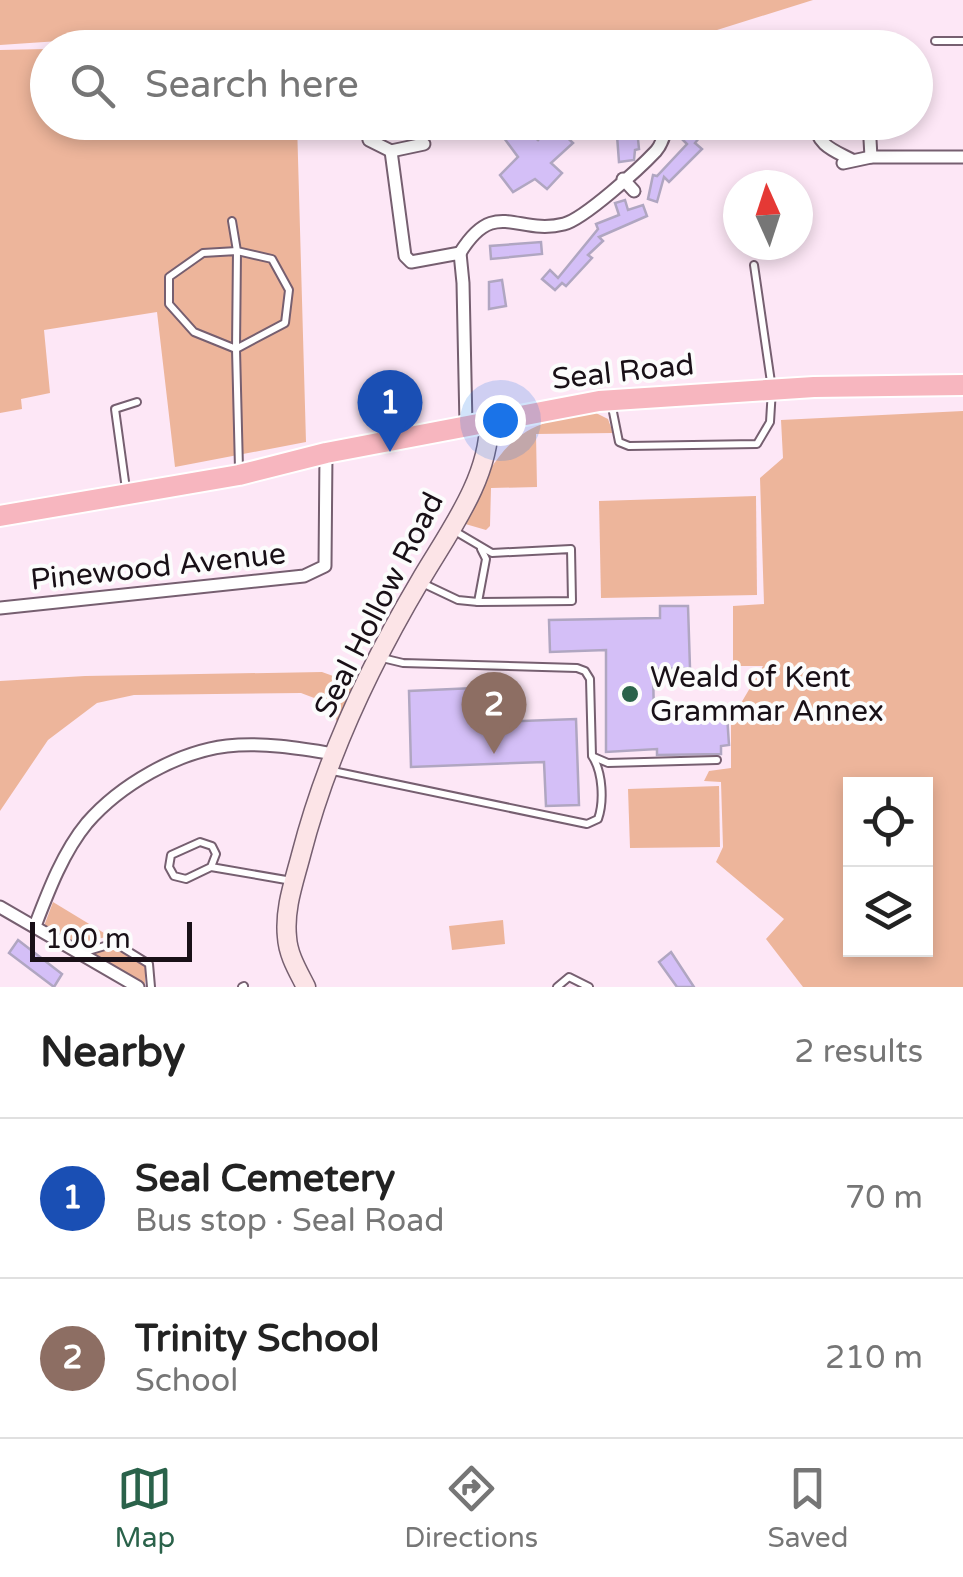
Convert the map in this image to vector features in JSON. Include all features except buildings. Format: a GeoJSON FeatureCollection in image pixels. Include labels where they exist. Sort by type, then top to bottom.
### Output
{"type":"FeatureCollection","features":[{"type":"Feature","properties":{"kind":"highway","name":"Seal Road"},"geometry":{"type":"LineString","coordinates":[[0,516],[239,475],[326,453],[611,400],[772,390],[963,385]]}},
{"type":"Feature","properties":{"kind":"main road","name":"Seal Hollow Road"},"geometry":{"type":"LineString","coordinates":[[306,987],[286,936],[294,881],[308,828],[377,657],[484,461],[489,421]]}},
{"type":"Feature","properties":{"kind":"street"},"geometry":{"type":"LineString","coordinates":[[369,140],[391,151],[424,144]]}},
{"type":"Feature","properties":{"kind":"street"},"geometry":{"type":"LineString","coordinates":[[466,425],[460,253],[471,236],[489,223],[563,225],[583,216],[656,151],[661,140]]}},
{"type":"Feature","properties":{"kind":"street"},"geometry":{"type":"LineString","coordinates":[[821,140],[848,162],[871,157],[963,157]]}},
{"type":"Feature","properties":{"kind":"street"},"geometry":{"type":"LineString","coordinates":[[870,140],[871,157]]}},
{"type":"Feature","properties":{"kind":"street"},"geometry":{"type":"LineString","coordinates":[[391,151],[405,256],[411,262],[460,253]]}},
{"type":"Feature","properties":{"kind":"street"},"geometry":{"type":"LineString","coordinates":[[623,180],[634,191]]}},
{"type":"Feature","properties":{"kind":"street","name":"Pinewood Avenue"},"geometry":{"type":"LineString","coordinates":[[0,608],[304,576],[325,566],[326,453]]}},
{"type":"Feature","properties":{"kind":"street"},"geometry":{"type":"LineString","coordinates":[[35,926],[68,853],[87,823],[152,773],[192,754],[228,746],[288,746],[332,762]]}},
{"type":"Feature","properties":{"kind":"street"},"geometry":{"type":"LineString","coordinates":[[0,907],[138,987]]}},
{"type":"Feature","properties":{"kind":"lane"},"geometry":{"type":"LineString","coordinates":[[935,41],[963,41]]}},
{"type":"Feature","properties":{"kind":"lane"},"geometry":{"type":"LineString","coordinates":[[232,221],[236,251],[239,475]]}},
{"type":"Feature","properties":{"kind":"lane"},"geometry":{"type":"LineString","coordinates":[[236,251],[272,258],[289,290],[285,322],[236,349],[194,332],[170,304],[169,278],[203,253],[236,251]]}},
{"type":"Feature","properties":{"kind":"lane"},"geometry":{"type":"LineString","coordinates":[[611,400],[620,442],[629,446],[757,444],[770,422],[772,390],[754,265]]}},
{"type":"Feature","properties":{"kind":"lane"},"geometry":{"type":"LineString","coordinates":[[127,492],[115,409],[137,402]]}},
{"type":"Feature","properties":{"kind":"lane"},"geometry":{"type":"LineString","coordinates":[[419,581],[445,595],[478,602],[572,601],[571,550],[492,553],[450,529]]}},
{"type":"Feature","properties":{"kind":"lane"},"geometry":{"type":"LineString","coordinates":[[477,544],[486,559],[478,602]]}},
{"type":"Feature","properties":{"kind":"lane"},"geometry":{"type":"LineString","coordinates":[[332,762],[587,824],[598,819],[601,812],[599,767],[592,756],[590,680],[586,671],[403,663],[377,657]]}},
{"type":"Feature","properties":{"kind":"lane"},"geometry":{"type":"LineString","coordinates":[[592,756],[608,763],[717,760]]}},
{"type":"Feature","properties":{"kind":"lane"},"geometry":{"type":"LineString","coordinates":[[212,867],[216,854],[212,846],[200,842],[171,855],[168,867],[174,876],[186,879],[212,867],[294,881]]}},
{"type":"Feature","properties":{"kind":"lane"},"geometry":{"type":"LineString","coordinates":[[78,954],[115,943],[149,964],[151,987]]}},
{"type":"Feature","properties":{"kind":"lane"},"geometry":{"type":"LineString","coordinates":[[557,987],[569,977],[590,987]]}},
{"type":"Feature","properties":{"kind":"shaded area"},"geometry":{"type":"Polygon","coordinates":[[[0,0],[813,0],[717,30],[30,30],[30,43],[0,45],[0,0]]]}},
{"type":"Feature","properties":{"kind":"shaded area"},"geometry":{"type":"Polygon","coordinates":[[[30,49],[30,140],[297,140],[306,442],[175,467],[157,312],[44,330],[50,393],[21,399],[22,409],[0,413],[0,50],[30,49]]]}},
{"type":"Feature","properties":{"kind":"shaded area"},"geometry":{"type":"Polygon","coordinates":[[[963,411],[963,987],[803,987],[766,939],[784,919],[716,862],[723,847],[721,782],[704,781],[709,771],[731,768],[731,720],[763,666],[733,666],[733,606],[764,604],[760,478],[783,458],[781,420],[963,411]]]}},
{"type":"Feature","properties":{"kind":"shaded area"},"geometry":{"type":"Polygon","coordinates":[[[594,412],[608,419],[613,433],[536,434],[537,487],[491,488],[490,526],[486,530],[462,523],[486,477],[509,445],[542,424],[594,412]]]}},
{"type":"Feature","properties":{"kind":"shaded area"},"geometry":{"type":"Polygon","coordinates":[[[756,496],[757,595],[601,598],[599,501],[756,496]]]}},
{"type":"Feature","properties":{"kind":"shaded area"},"geometry":{"type":"Polygon","coordinates":[[[322,672],[358,685],[337,722],[330,704],[301,693],[134,695],[97,703],[48,740],[0,811],[0,681],[322,672]]]}},
{"type":"Feature","properties":{"kind":"shaded area"},"geometry":{"type":"Polygon","coordinates":[[[719,786],[720,847],[630,848],[628,789],[719,786]]]}},
{"type":"Feature","properties":{"kind":"shaded area"},"geometry":{"type":"Polygon","coordinates":[[[53,902],[109,936],[76,945],[44,926],[53,902]]]}},
{"type":"Feature","properties":{"kind":"shaded area"},"geometry":{"type":"Polygon","coordinates":[[[503,920],[505,944],[452,950],[449,926],[503,920]]]}},
{"type":"Feature","properties":{"kind":"shaded area"},"geometry":{"type":"Polygon","coordinates":[[[112,947],[145,966],[145,985],[94,954],[112,947]]]}},
{"type":"Feature","properties":{"kind":"place","name":"Seal Cemetery"},"geometry":{"type":"Point","coordinates":[390,452]}},
{"type":"Feature","properties":{"kind":"place","name":"Weald of Kent Grammar Annex"},"geometry":{"type":"Point","coordinates":[630,694]}},
{"type":"Feature","properties":{"kind":"place","name":"Trinity School"},"geometry":{"type":"Point","coordinates":[494,754]}}]}
